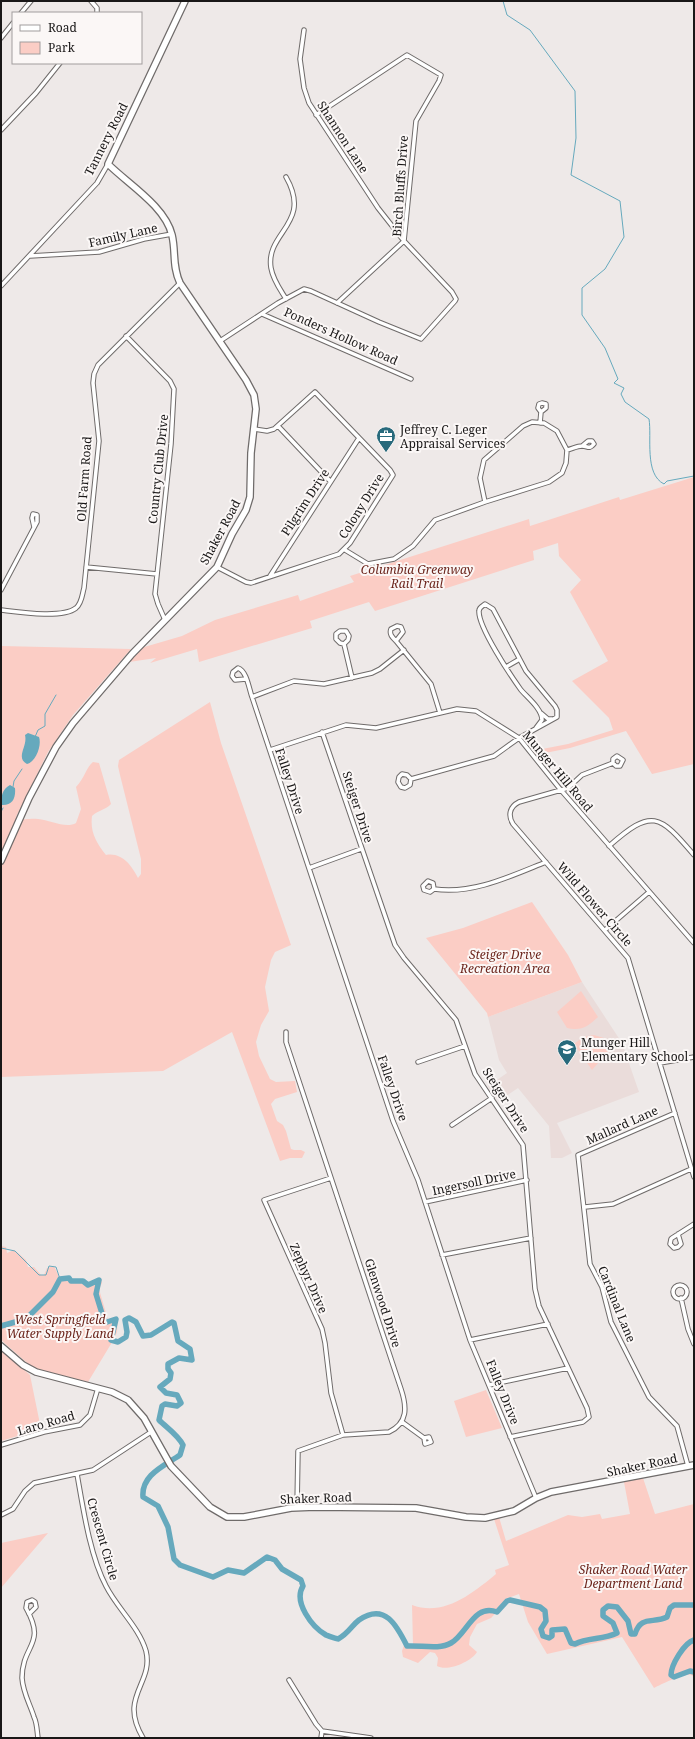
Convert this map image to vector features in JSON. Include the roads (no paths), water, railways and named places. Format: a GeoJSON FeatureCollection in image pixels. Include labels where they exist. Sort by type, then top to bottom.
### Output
{"type":"FeatureCollection","features":[{"type":"Feature","properties":{"kind":"street"},"geometry":{"type":"LineString","coordinates":[[22,12],[31,1]]}},
{"type":"Feature","properties":{"kind":"street"},"geometry":{"type":"LineString","coordinates":[[91,1],[97,12]]}},
{"type":"Feature","properties":{"kind":"street","name":"Tannery Road"},"geometry":{"type":"LineString","coordinates":[[1,286],[97,183],[108,164],[185,1]]}},
{"type":"Feature","properties":{"kind":"street"},"geometry":{"type":"LineString","coordinates":[[1,38],[12,24]]}},
{"type":"Feature","properties":{"kind":"street","name":"Shannon Lane"},"geometry":{"type":"LineString","coordinates":[[304,30],[300,62],[306,94],[316,115],[378,208],[404,241]]}},
{"type":"Feature","properties":{"kind":"street","name":"Birch Bluffs Drive"},"geometry":{"type":"LineString","coordinates":[[220,341],[304,289],[421,339],[456,299],[404,241],[416,121],[441,75],[407,55],[316,115]]}},
{"type":"Feature","properties":{"kind":"street"},"geometry":{"type":"LineString","coordinates":[[1,130],[35,95],[59,64]]}},
{"type":"Feature","properties":{"kind":"street","name":"Shaker Road"},"geometry":{"type":"LineString","coordinates":[[1,861],[29,798],[56,747],[74,722],[125,662],[217,567],[229,540],[249,503],[251,491],[251,453],[256,409],[254,395],[220,341],[180,283],[174,269],[172,234],[163,214],[108,164]]}},
{"type":"Feature","properties":{"kind":"street"},"geometry":{"type":"LineString","coordinates":[[286,177],[295,198],[295,206],[290,222],[274,249],[271,264],[277,284],[286,299]]}},
{"type":"Feature","properties":{"kind":"street","name":"Family Lane"},"geometry":{"type":"LineString","coordinates":[[30,256],[99,252],[144,239],[172,234]]}},
{"type":"Feature","properties":{"kind":"street"},"geometry":{"type":"LineString","coordinates":[[337,303],[404,241]]}},
{"type":"Feature","properties":{"kind":"street","name":"Old Farm Road"},"geometry":{"type":"LineString","coordinates":[[1,610],[48,613],[70,612],[81,602],[99,441],[93,383],[94,374],[98,365],[180,283]]}},
{"type":"Feature","properties":{"kind":"street","name":"Ponders Hollow Road"},"geometry":{"type":"LineString","coordinates":[[262,314],[411,379]]}},
{"type":"Feature","properties":{"kind":"street","name":"Country Club Drive"},"geometry":{"type":"LineString","coordinates":[[126,336],[170,381],[174,389],[171,444],[156,599],[165,620]]}},
{"type":"Feature","properties":{"kind":"street","name":"Colony Drive"},"geometry":{"type":"LineString","coordinates":[[217,567],[248,583],[332,556],[345,550],[393,475],[390,470],[315,392],[271,431],[254,430]]}},
{"type":"Feature","properties":{"kind":"street"},"geometry":{"type":"LineString","coordinates":[[540,422],[541,412]]}},
{"type":"Feature","properties":{"kind":"street"},"geometry":{"type":"LineString","coordinates":[[345,550],[368,564],[394,559],[413,546],[435,520],[555,479],[564,469],[567,450],[557,431],[550,425],[540,422],[532,422],[524,426],[484,460],[480,478],[485,502]]}},
{"type":"Feature","properties":{"kind":"street"},"geometry":{"type":"LineString","coordinates":[[278,426],[330,481]]}},
{"type":"Feature","properties":{"kind":"street","name":"Pilgrim Drive"},"geometry":{"type":"LineString","coordinates":[[270,577],[330,481],[359,438]]}},
{"type":"Feature","properties":{"kind":"street"},"geometry":{"type":"LineString","coordinates":[[567,450],[582,446]]}},
{"type":"Feature","properties":{"kind":"street"},"geometry":{"type":"LineString","coordinates":[[1,590],[34,527]]}},
{"type":"Feature","properties":{"kind":"street"},"geometry":{"type":"LineString","coordinates":[[86,567],[158,574]]}},
{"type":"Feature","properties":{"kind":"street"},"geometry":{"type":"LineString","coordinates":[[411,779],[488,759],[519,738],[554,719],[558,714],[555,706],[518,660],[493,609],[485,604],[480,607],[480,616],[490,639],[506,667],[540,712],[548,719],[554,719]]}},
{"type":"Feature","properties":{"kind":"street"},"geometry":{"type":"LineString","coordinates":[[396,641],[431,684],[440,713]]}},
{"type":"Feature","properties":{"kind":"street"},"geometry":{"type":"LineString","coordinates":[[344,644],[352,678]]}},
{"type":"Feature","properties":{"kind":"street"},"geometry":{"type":"LineString","coordinates":[[252,697],[294,681],[324,684],[352,678],[380,669],[404,650]]}},
{"type":"Feature","properties":{"kind":"street"},"geometry":{"type":"LineString","coordinates":[[506,667],[518,660]]}},
{"type":"Feature","properties":{"kind":"street","name":"Falley Drive"},"geometry":{"type":"LineString","coordinates":[[246,679],[393,1121],[425,1202],[470,1340],[536,1498]]}},
{"type":"Feature","properties":{"kind":"street","name":"Munger Hill Road"},"geometry":{"type":"LineString","coordinates":[[270,750],[346,725],[371,728],[382,727],[462,708],[476,710],[519,738],[560,789],[694,943]]}},
{"type":"Feature","properties":{"kind":"street"},"geometry":{"type":"LineString","coordinates":[[536,728],[542,720],[540,712]]}},
{"type":"Feature","properties":{"kind":"street","name":"Steiger Drive"},"geometry":{"type":"LineString","coordinates":[[322,732],[395,945],[404,958],[456,1020],[475,1074],[524,1145],[535,1289],[540,1306],[587,1408],[589,1417],[585,1422],[510,1437]]}},
{"type":"Feature","properties":{"kind":"street","name":"Wild Flower Circle"},"geometry":{"type":"LineString","coordinates":[[613,763],[585,774],[570,787],[519,802],[514,806],[510,813],[514,824],[628,958],[694,1177]]}},
{"type":"Feature","properties":{"kind":"street"},"geometry":{"type":"LineString","coordinates":[[609,846],[634,825],[644,821],[654,821],[664,824],[672,829],[694,854]]}},
{"type":"Feature","properties":{"kind":"street"},"geometry":{"type":"LineString","coordinates":[[309,868],[361,849]]}},
{"type":"Feature","properties":{"kind":"street"},"geometry":{"type":"LineString","coordinates":[[434,889],[458,890],[475,887],[546,862]]}},
{"type":"Feature","properties":{"kind":"street"},"geometry":{"type":"LineString","coordinates":[[605,930],[649,892]]}},
{"type":"Feature","properties":{"kind":"street","name":"Glenwood Drive"},"geometry":{"type":"LineString","coordinates":[[286,1032],[286,1042],[401,1389],[405,1406],[402,1422]]}},
{"type":"Feature","properties":{"kind":"street"},"geometry":{"type":"LineString","coordinates":[[418,1062],[465,1046]]}},
{"type":"Feature","properties":{"kind":"street"},"geometry":{"type":"LineString","coordinates":[[660,1063],[694,1057]]}},
{"type":"Feature","properties":{"kind":"street"},"geometry":{"type":"LineString","coordinates":[[452,1125],[492,1098]]}},
{"type":"Feature","properties":{"kind":"street","name":"Mallard Lane"},"geometry":{"type":"LineString","coordinates":[[578,1155],[675,1113]]}},
{"type":"Feature","properties":{"kind":"street","name":"Cardinal Lane"},"geometry":{"type":"LineString","coordinates":[[578,1155],[585,1207],[590,1264],[602,1287],[608,1315],[649,1397],[677,1426],[691,1466]]}},
{"type":"Feature","properties":{"kind":"street"},"geometry":{"type":"LineString","coordinates":[[585,1207],[613,1204],[691,1169]]}},
{"type":"Feature","properties":{"kind":"street","name":"Zephyr Drive"},"geometry":{"type":"LineString","coordinates":[[330,1178],[264,1200],[322,1329],[331,1393],[343,1435]]}},
{"type":"Feature","properties":{"kind":"street","name":"Ingersoll Drive"},"geometry":{"type":"LineString","coordinates":[[425,1202],[527,1180]]}},
{"type":"Feature","properties":{"kind":"street"},"geometry":{"type":"LineString","coordinates":[[678,1234],[694,1224]]}},
{"type":"Feature","properties":{"kind":"street"},"geometry":{"type":"LineString","coordinates":[[442,1255],[531,1238]]}},
{"type":"Feature","properties":{"kind":"street"},"geometry":{"type":"LineString","coordinates":[[681,1298],[687,1325],[694,1344]]}},
{"type":"Feature","properties":{"kind":"street"},"geometry":{"type":"LineString","coordinates":[[470,1340],[548,1324]]}},
{"type":"Feature","properties":{"kind":"street","name":"Shaker Road"},"geometry":{"type":"LineString","coordinates":[[1,1346],[23,1365],[36,1372],[98,1388],[117,1394],[128,1400],[141,1414],[169,1464],[210,1507],[225,1516],[240,1517],[297,1508],[416,1508],[466,1517],[485,1518],[514,1511],[536,1498],[555,1492],[691,1466]]}},
{"type":"Feature","properties":{"kind":"street"},"geometry":{"type":"LineString","coordinates":[[489,1385],[568,1368]]}},
{"type":"Feature","properties":{"kind":"street","name":"Laro Road"},"geometry":{"type":"LineString","coordinates":[[1,1445],[42,1433],[80,1425],[90,1415],[98,1388]]}},
{"type":"Feature","properties":{"kind":"street"},"geometry":{"type":"LineString","coordinates":[[297,1508],[298,1451],[343,1435],[384,1433],[396,1429],[402,1422],[424,1438]]}},
{"type":"Feature","properties":{"kind":"street"},"geometry":{"type":"LineString","coordinates":[[1,1515],[13,1509],[26,1489],[34,1483],[98,1468],[151,1432]]}},
{"type":"Feature","properties":{"kind":"street","name":"Crescent Circle"},"geometry":{"type":"LineString","coordinates":[[77,1474],[85,1519],[103,1579],[141,1639],[146,1651],[146,1669],[136,1696],[134,1708],[136,1722],[143,1738]]}},
{"type":"Feature","properties":{"kind":"street"},"geometry":{"type":"LineString","coordinates":[[29,1614],[35,1625],[35,1634],[24,1665],[23,1685],[35,1720],[38,1738]]}},
{"type":"Feature","properties":{"kind":"street"},"geometry":{"type":"LineString","coordinates":[[289,1680],[316,1724],[322,1731],[371,1738]]}},
{"type":"Feature","properties":{"kind":"street"},"geometry":{"type":"LineString","coordinates":[[321,1738],[322,1731]]}},
{"type":"Feature","properties":{"kind":"water"},"geometry":{"type":"Polygon","coordinates":[[[28,733],[39,737],[40,744],[36,757],[27,764],[22,758],[22,755],[25,744],[25,735],[28,733]]]}},
{"type":"Feature","properties":{"kind":"water"},"geometry":{"type":"Polygon","coordinates":[[[10,785],[15,788],[14,798],[11,803],[1,805],[2,794],[10,785]]]}},
{"type":"Feature","properties":{"kind":"waterway"},"geometry":{"type":"LineString","coordinates":[[503,1],[507,15],[530,30],[575,91],[576,138],[571,175],[620,201],[624,237],[605,269],[582,288],[582,315],[605,348],[618,379],[614,383],[624,388],[621,394],[625,402],[649,419],[651,464],[658,479],[664,484],[667,481],[694,476]]}},
{"type":"Feature","properties":{"kind":"waterway"},"geometry":{"type":"LineString","coordinates":[[35,737],[38,730],[45,726],[45,714],[56,695]]}},
{"type":"Feature","properties":{"kind":"waterway"},"geometry":{"type":"LineString","coordinates":[[13,787],[14,781],[22,769]]}},
{"type":"Feature","properties":{"kind":"waterway"},"geometry":{"type":"LineString","coordinates":[[1,812],[3,808]]}},
{"type":"Feature","properties":{"kind":"waterway"},"geometry":{"type":"LineString","coordinates":[[1,1248],[15,1251],[39,1275],[46,1275],[49,1266],[56,1267],[60,1279]]}},
{"type":"Feature","properties":{"kind":"waterway"},"geometry":{"type":"LineString","coordinates":[[1,1326],[26,1319],[53,1292],[60,1279],[69,1278],[71,1281],[83,1281],[88,1285],[99,1280],[96,1294],[104,1320],[107,1322],[116,1319],[111,1340],[118,1342],[126,1337],[127,1332],[125,1320],[129,1318],[136,1322],[143,1336],[151,1335],[172,1322],[174,1323],[178,1341],[190,1349],[192,1360],[179,1358],[168,1364],[168,1369],[171,1373],[170,1379],[160,1387],[166,1393],[177,1395],[181,1403],[177,1406],[165,1404],[162,1406],[159,1420],[181,1441],[183,1445],[180,1455],[161,1467],[150,1477],[143,1489],[143,1497],[158,1506],[168,1527],[174,1559],[180,1565],[213,1577],[228,1570],[244,1573],[267,1557],[275,1560],[282,1569],[301,1580],[303,1586],[300,1599],[302,1606],[315,1626],[328,1636],[338,1639],[359,1620],[368,1615],[376,1614],[383,1615],[394,1624],[407,1646],[441,1646],[451,1643],[457,1639],[477,1615],[489,1610],[497,1612],[507,1601],[510,1600],[540,1607],[545,1611],[546,1621],[541,1629],[543,1636],[549,1638],[552,1636],[552,1630],[565,1629],[571,1643],[575,1644],[585,1640],[606,1637],[617,1633],[613,1623],[603,1616],[603,1610],[608,1606],[617,1607],[628,1621],[631,1634],[635,1634],[644,1622],[667,1617],[670,1608],[674,1605],[694,1605]]}},
{"type":"Feature","properties":{"kind":"waterway"},"geometry":{"type":"LineString","coordinates":[[694,1640],[686,1645],[682,1650],[673,1666],[671,1675],[674,1677],[690,1671],[694,1672]]}},
{"type":"Feature","properties":{"kind":"place","name":"Jeffrey C. Leger Appraisal Services"},"geometry":{"type":"Point","coordinates":[386,453]}},
{"type":"Feature","properties":{"kind":"place","name":"Munger Hill Elementary School"},"geometry":{"type":"Point","coordinates":[567,1066]}},
{"type":"Feature","properties":{"kind":"park label","name":"Columbia Greenway Rail Trail"},"geometry":{"type":"Point","coordinates":[417,576]}},
{"type":"Feature","properties":{"kind":"park label","name":"Steiger Drive Recreation Area"},"geometry":{"type":"Point","coordinates":[505,961]}},
{"type":"Feature","properties":{"kind":"park label","name":"West Springfield Water Supply Land"},"geometry":{"type":"Point","coordinates":[60,1326]}},
{"type":"Feature","properties":{"kind":"park label","name":"Shaker Road Water Department Land"},"geometry":{"type":"Point","coordinates":[633,1576]}}]}
